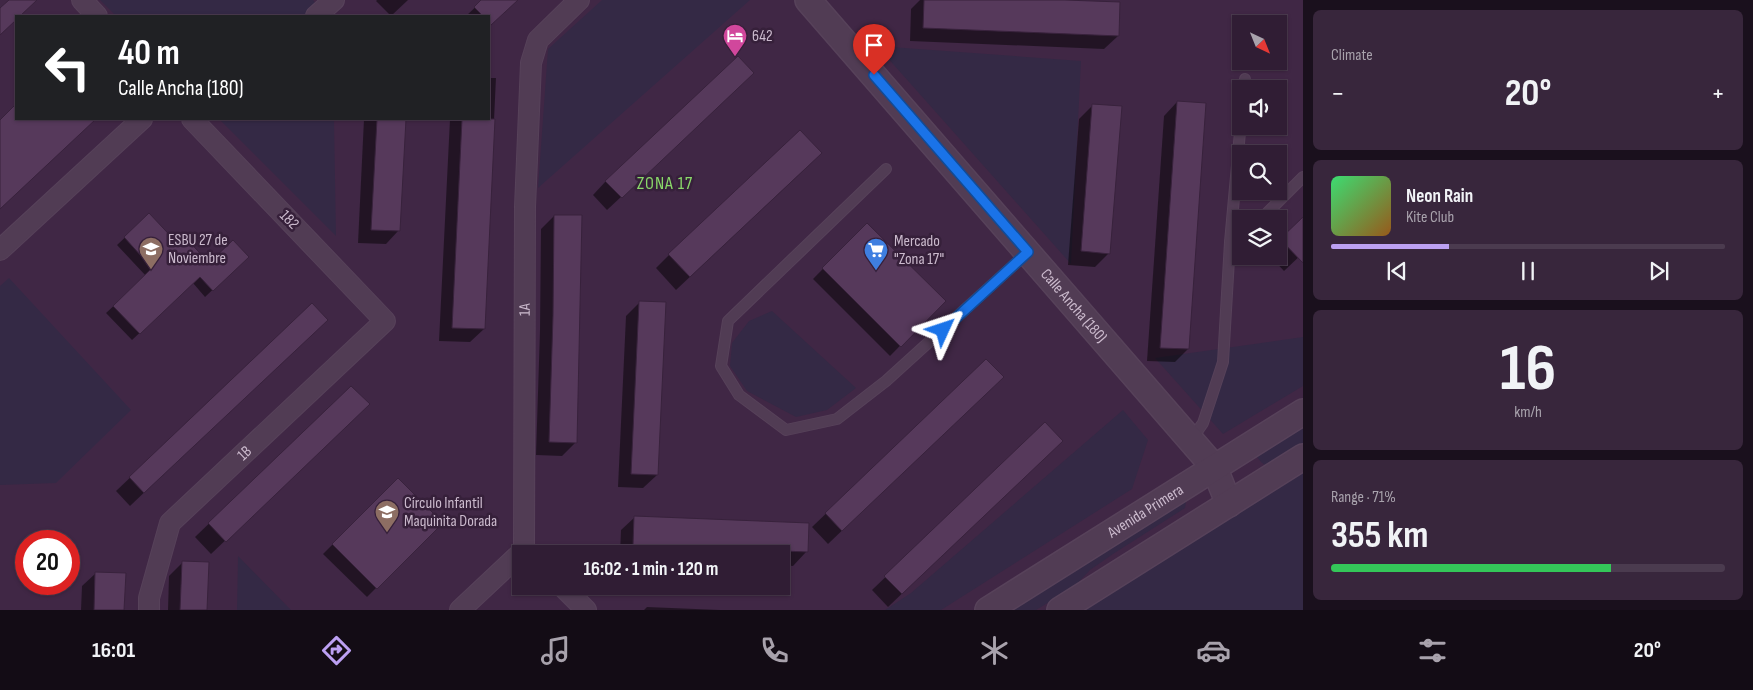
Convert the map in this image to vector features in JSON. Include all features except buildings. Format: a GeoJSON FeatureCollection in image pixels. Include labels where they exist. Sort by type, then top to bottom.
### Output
{"type":"FeatureCollection","features":[{"type":"Feature","properties":{"kind":"street"},"geometry":{"type":"LineString","coordinates":[[82,0],[95,15]]}},
{"type":"Feature","properties":{"kind":"street"},"geometry":{"type":"LineString","coordinates":[[317,15],[334,0]]}},
{"type":"Feature","properties":{"kind":"street","name":"1A"},"geometry":{"type":"LineString","coordinates":[[527,545],[525,207],[531,64],[538,40],[580,0]]}},
{"type":"Feature","properties":{"kind":"street","name":"Calle Ancha (180)"},"geometry":{"type":"LineString","coordinates":[[808,0],[1214,467],[1228,504]]}},
{"type":"Feature","properties":{"kind":"street"},"geometry":{"type":"LineString","coordinates":[[0,250],[141,120]]}},
{"type":"Feature","properties":{"kind":"street","name":"182"},"geometry":{"type":"LineString","coordinates":[[198,121],[385,321]]}},
{"type":"Feature","properties":{"kind":"street","name":"1B"},"geometry":{"type":"LineString","coordinates":[[148,610],[149,598],[170,523],[385,321]]}},
{"type":"Feature","properties":{"kind":"street","name":"Avenida Primera"},"geometry":{"type":"LineString","coordinates":[[988,610],[1303,412]]}},
{"type":"Feature","properties":{"kind":"street"},"geometry":{"type":"LineString","coordinates":[[1060,610],[1303,457]]}},
{"type":"Feature","properties":{"kind":"street","name":"1A"},"geometry":{"type":"LineString","coordinates":[[460,610],[512,565]]}},
{"type":"Feature","properties":{"kind":"street"},"geometry":{"type":"LineString","coordinates":[[571,595],[586,610]]}},
{"type":"Feature","properties":{"kind":"lane"},"geometry":{"type":"LineString","coordinates":[[1191,441],[1203,423],[1223,362],[1230,242],[1240,135]]}},
{"type":"Feature","properties":{"kind":"lane"},"geometry":{"type":"LineString","coordinates":[[886,168],[728,321],[721,366],[738,395],[786,430],[837,419],[886,381],[1028,252]]}},
{"type":"Feature","properties":{"kind":"lane"},"geometry":{"type":"LineString","coordinates":[[1270,210],[1303,177]]}},
{"type":"Feature","properties":{"kind":"shaded area"},"geometry":{"type":"Polygon","coordinates":[[[100,0],[313,0],[324,15],[115,15],[100,0]]]}},
{"type":"Feature","properties":{"kind":"shaded area"},"geometry":{"type":"Polygon","coordinates":[[[602,0],[750,0],[538,188],[548,49],[602,0]]]}},
{"type":"Feature","properties":{"kind":"shaded area"},"geometry":{"type":"Polygon","coordinates":[[[877,46],[1081,61],[1071,264],[877,46]]]}},
{"type":"Feature","properties":{"kind":"shaded area"},"geometry":{"type":"Polygon","coordinates":[[[220,120],[334,120],[336,236],[220,120]]]}},
{"type":"Feature","properties":{"kind":"shaded area"},"geometry":{"type":"Polygon","coordinates":[[[9,278],[131,410],[56,483],[0,485],[0,286],[9,278]]]}},
{"type":"Feature","properties":{"kind":"shaded area"},"geometry":{"type":"Polygon","coordinates":[[[772,311],[856,388],[827,410],[796,417],[747,391],[730,366],[732,343],[749,321],[772,311]]]}},
{"type":"Feature","properties":{"kind":"shaded area"},"geometry":{"type":"Polygon","coordinates":[[[1303,337],[1303,386],[1223,434],[1155,358],[1303,337]]]}},
{"type":"Feature","properties":{"kind":"shaded area"},"geometry":{"type":"Polygon","coordinates":[[[1123,410],[1148,440],[1132,489],[941,610],[885,610],[911,593],[1123,410]]]}},
{"type":"Feature","properties":{"kind":"shaded area"},"geometry":{"type":"Polygon","coordinates":[[[1303,425],[1303,443],[1266,466],[1257,457],[1261,451],[1303,425]]]}},
{"type":"Feature","properties":{"kind":"shaded area"},"geometry":{"type":"Polygon","coordinates":[[[1303,465],[1303,610],[1071,610],[1303,465]]]}},
{"type":"Feature","properties":{"kind":"shaded area"},"geometry":{"type":"Polygon","coordinates":[[[1181,501],[1186,502],[1185,508],[1090,570],[1074,587],[1036,610],[1007,610],[1181,501]]]}},
{"type":"Feature","properties":{"kind":"shaded area"},"geometry":{"type":"Polygon","coordinates":[[[238,556],[291,610],[237,610],[238,556]]]}},
{"type":"Feature","properties":{"kind":"place","name":"642"},"geometry":{"type":"Point","coordinates":[735,57]}},
{"type":"Feature","properties":{"kind":"place","name":"ESBU 27 de Noviembre"},"geometry":{"type":"Point","coordinates":[151,270]}},
{"type":"Feature","properties":{"kind":"place","name":"Mercado \"Zona 17\""},"geometry":{"type":"Point","coordinates":[876,271]}},
{"type":"Feature","properties":{"kind":"place","name":"Círculo Infantil Maquinita Dorada"},"geometry":{"type":"Point","coordinates":[387,533]}},
{"type":"Feature","properties":{"kind":"district","name":"ZONA 17"},"geometry":{"type":"Point","coordinates":[665,183]}},
{"type":"Feature","properties":{"kind":"route"},"geometry":{"type":"LineString","coordinates":[[874,75],[1028,252],[943,330]]}}]}
